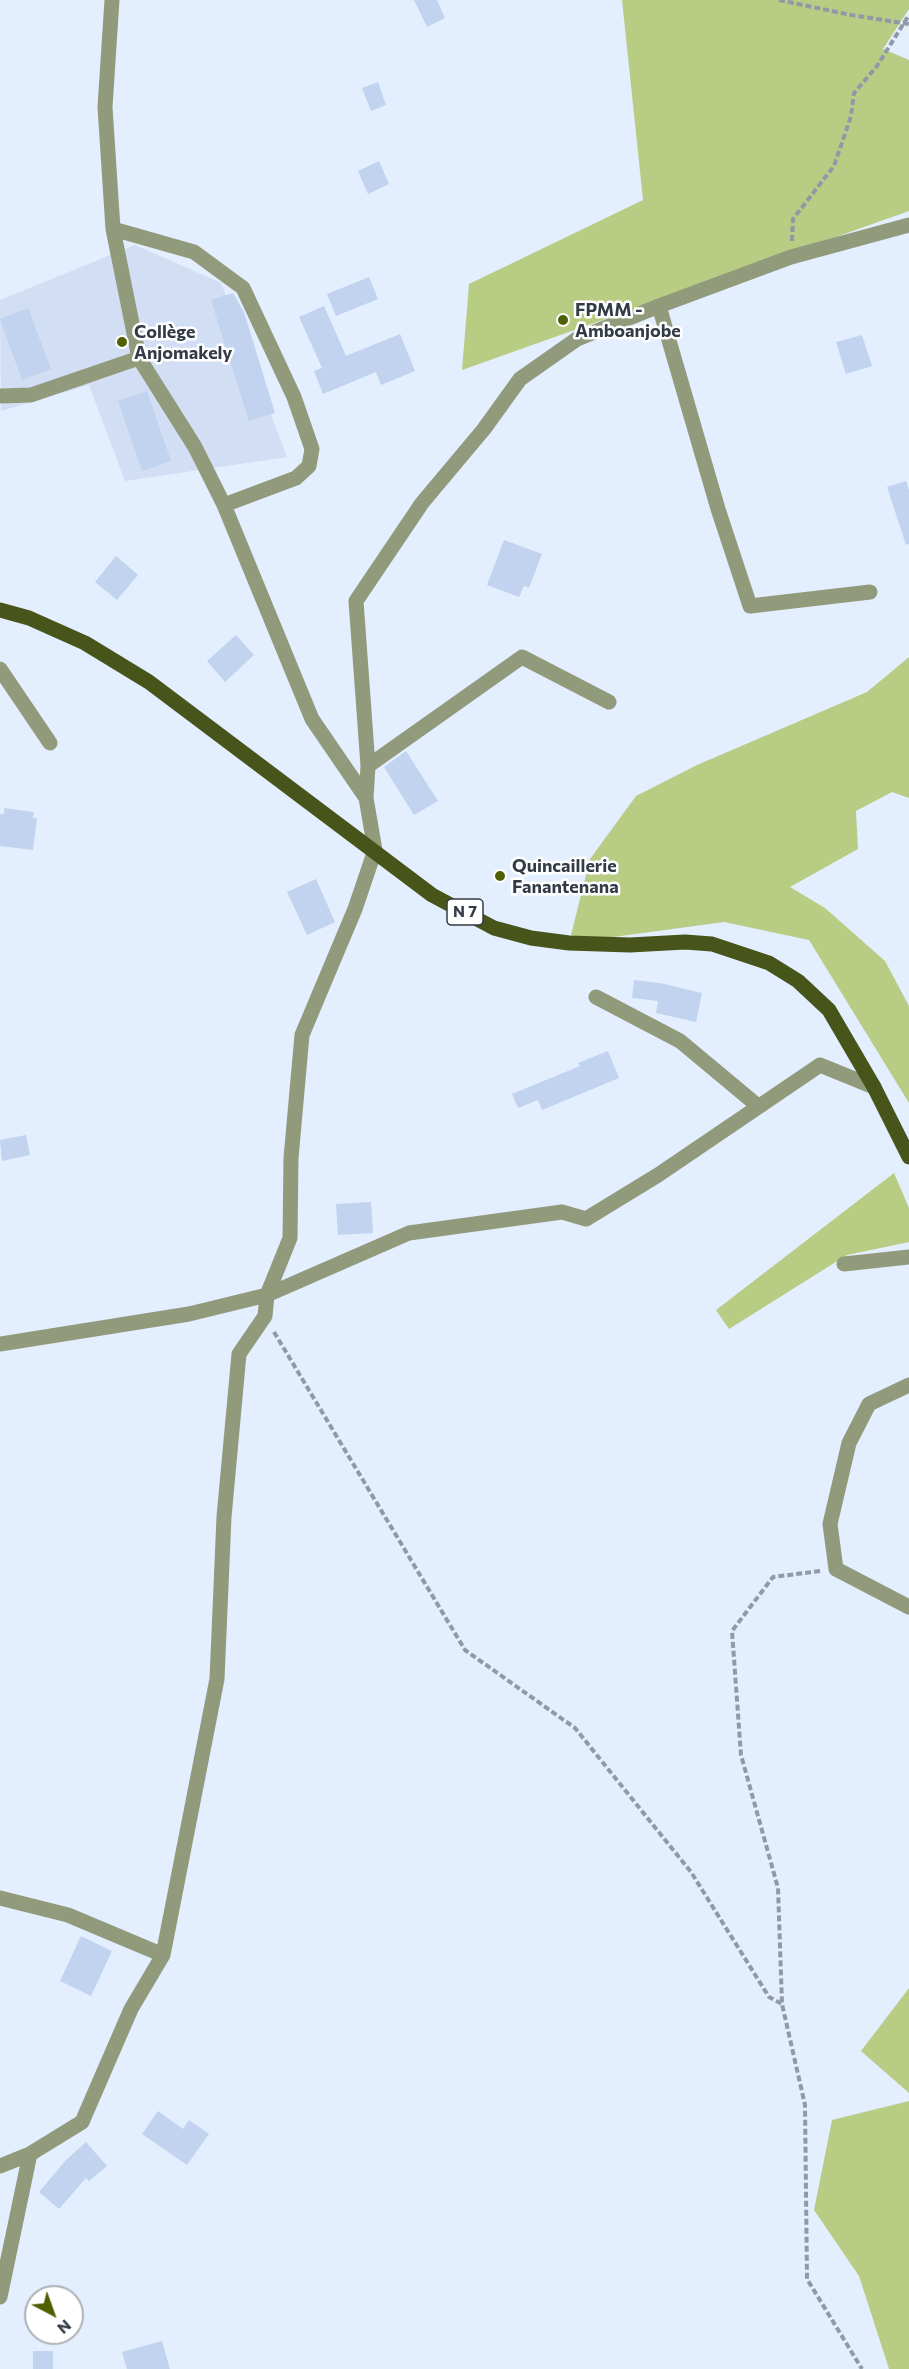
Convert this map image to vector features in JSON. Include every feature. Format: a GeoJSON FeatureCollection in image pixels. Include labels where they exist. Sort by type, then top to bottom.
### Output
{"type":"FeatureCollection","features":[{"type":"Feature","properties":{"kind":"main road","name":"N 7"},"geometry":{"type":"LineString","coordinates":[[0,610],[29,618],[85,644],[149,682],[432,895],[494,928],[531,938],[569,943],[630,945],[685,942],[712,944],[769,963],[798,981],[829,1010],[874,1087],[909,1157]]}},
{"type":"Feature","properties":{"kind":"street"},"geometry":{"type":"LineString","coordinates":[[112,0],[105,107],[112,229],[139,358],[195,447],[224,505],[312,719],[366,798]]}},
{"type":"Feature","properties":{"kind":"street"},"geometry":{"type":"LineString","coordinates":[[0,2166],[30,2154],[82,2121],[131,2009],[163,1955],[216,1679],[224,1517],[239,1354],[265,1316],[267,1295],[290,1238],[291,1158],[302,1035],[355,909],[375,850],[366,798],[368,766],[356,601],[422,503],[484,429],[520,379],[577,339],[791,256],[909,225]]}},
{"type":"Feature","properties":{"kind":"street"},"geometry":{"type":"LineString","coordinates":[[112,229],[194,252],[243,288],[294,397],[312,449],[309,466],[296,478],[224,505]]}},
{"type":"Feature","properties":{"kind":"street"},"geometry":{"type":"LineString","coordinates":[[659,306],[718,509],[750,606],[870,592]]}},
{"type":"Feature","properties":{"kind":"street"},"geometry":{"type":"LineString","coordinates":[[0,396],[31,395],[139,358]]}},
{"type":"Feature","properties":{"kind":"street"},"geometry":{"type":"LineString","coordinates":[[368,766],[522,657],[609,702]]}},
{"type":"Feature","properties":{"kind":"street"},"geometry":{"type":"LineString","coordinates":[[0,669],[51,743]]}},
{"type":"Feature","properties":{"kind":"street"},"geometry":{"type":"LineString","coordinates":[[596,997],[680,1041],[758,1106]]}},
{"type":"Feature","properties":{"kind":"street"},"geometry":{"type":"LineString","coordinates":[[0,1344],[189,1314],[267,1295],[409,1233],[562,1212],[586,1219],[658,1175],[820,1065],[874,1087]]}},
{"type":"Feature","properties":{"kind":"street"},"geometry":{"type":"LineString","coordinates":[[844,1264],[909,1257]]}},
{"type":"Feature","properties":{"kind":"street"},"geometry":{"type":"LineString","coordinates":[[909,1385],[869,1404],[849,1443],[830,1524],[836,1569],[909,1607]]}},
{"type":"Feature","properties":{"kind":"street"},"geometry":{"type":"LineString","coordinates":[[0,1898],[68,1915],[163,1955]]}},
{"type":"Feature","properties":{"kind":"street"},"geometry":{"type":"LineString","coordinates":[[0,2297],[30,2154]]}},
{"type":"Feature","properties":{"kind":"path"},"geometry":{"type":"LineString","coordinates":[[779,0],[909,24]]}},
{"type":"Feature","properties":{"kind":"path"},"geometry":{"type":"LineString","coordinates":[[791,256],[793,219],[834,166],[851,116],[854,93],[877,66],[909,15]]}},
{"type":"Feature","properties":{"kind":"path"},"geometry":{"type":"LineString","coordinates":[[265,1316],[465,1650],[575,1728],[691,1872],[769,1997],[782,2004]]}},
{"type":"Feature","properties":{"kind":"path"},"geometry":{"type":"LineString","coordinates":[[836,1569],[773,1577],[732,1631],[741,1755],[778,1888],[782,2004],[805,2105],[807,2279],[862,2369]]}},
{"type":"Feature","properties":{"kind":"shaded area","name":"Collège Anjomakely"},"geometry":{"type":"Polygon","coordinates":[[[135,245],[221,283],[287,457],[125,481],[89,385],[1,411],[0,300],[135,245]]]}},
{"type":"Feature","properties":{"kind":"green space"},"geometry":{"type":"Polygon","coordinates":[[[622,0],[909,0],[909,9],[883,49],[909,60],[909,211],[462,370],[469,284],[643,200],[622,0]]]}},
{"type":"Feature","properties":{"kind":"green space"},"geometry":{"type":"Polygon","coordinates":[[[909,657],[909,798],[892,792],[856,811],[858,849],[790,887],[825,908],[885,961],[909,1006],[909,1103],[809,940],[724,922],[569,943],[590,859],[636,796],[697,765],[867,692],[909,657]]]}},
{"type":"Feature","properties":{"kind":"green space"},"geometry":{"type":"Polygon","coordinates":[[[894,1173],[909,1208],[909,1242],[847,1255],[729,1329],[716,1310],[894,1173]]]}},
{"type":"Feature","properties":{"kind":"green space"},"geometry":{"type":"Polygon","coordinates":[[[909,1988],[909,2093],[861,2051],[909,1988]]]}},
{"type":"Feature","properties":{"kind":"green space"},"geometry":{"type":"Polygon","coordinates":[[[909,2101],[909,2369],[889,2369],[859,2276],[814,2210],[832,2120],[909,2101]]]}},
{"type":"Feature","properties":{"kind":"building"},"geometry":{"type":"Polygon","coordinates":[[[414,0],[437,0],[445,18],[427,27],[414,0]]]}},
{"type":"Feature","properties":{"kind":"building"},"geometry":{"type":"Polygon","coordinates":[[[378,82],[386,105],[371,111],[362,88],[378,82]]]}},
{"type":"Feature","properties":{"kind":"building"},"geometry":{"type":"Polygon","coordinates":[[[379,161],[389,184],[368,194],[358,171],[379,161]]]}},
{"type":"Feature","properties":{"kind":"building"},"geometry":{"type":"Polygon","coordinates":[[[369,277],[378,299],[336,316],[327,294],[369,277]]]}},
{"type":"Feature","properties":{"kind":"building"},"geometry":{"type":"Polygon","coordinates":[[[233,293],[244,312],[275,413],[249,421],[211,300],[233,293]]]}},
{"type":"Feature","properties":{"kind":"building"},"geometry":{"type":"Polygon","coordinates":[[[324,306],[346,356],[400,334],[415,371],[381,385],[376,372],[323,394],[314,371],[322,368],[299,317],[324,306]]]}},
{"type":"Feature","properties":{"kind":"building"},"geometry":{"type":"Polygon","coordinates":[[[28,308],[51,369],[22,380],[0,319],[28,308]]]}},
{"type":"Feature","properties":{"kind":"building"},"geometry":{"type":"Polygon","coordinates":[[[862,335],[872,366],[846,374],[836,342],[862,335]]]}},
{"type":"Feature","properties":{"kind":"building"},"geometry":{"type":"Polygon","coordinates":[[[147,391],[171,461],[142,471],[118,401],[147,391]]]}},
{"type":"Feature","properties":{"kind":"building"},"geometry":{"type":"Polygon","coordinates":[[[906,481],[909,490],[909,544],[906,545],[887,487],[906,481]]]}},
{"type":"Feature","properties":{"kind":"building"},"geometry":{"type":"Polygon","coordinates":[[[504,540],[542,554],[529,588],[524,586],[519,597],[487,585],[504,540]]]}},
{"type":"Feature","properties":{"kind":"building"},"geometry":{"type":"Polygon","coordinates":[[[116,556],[138,575],[117,600],[95,582],[116,556]]]}},
{"type":"Feature","properties":{"kind":"building"},"geometry":{"type":"Polygon","coordinates":[[[236,635],[254,655],[225,682],[207,661],[236,635]]]}},
{"type":"Feature","properties":{"kind":"building"},"geometry":{"type":"Polygon","coordinates":[[[406,751],[438,801],[414,815],[384,767],[406,751]]]}},
{"type":"Feature","properties":{"kind":"building"},"geometry":{"type":"Polygon","coordinates":[[[4,808],[34,812],[33,818],[37,818],[33,850],[0,846],[0,814],[4,814],[4,808]]]}},
{"type":"Feature","properties":{"kind":"building"},"geometry":{"type":"Polygon","coordinates":[[[316,879],[335,922],[307,935],[287,892],[316,879]]]}},
{"type":"Feature","properties":{"kind":"building"},"geometry":{"type":"Polygon","coordinates":[[[634,980],[660,983],[702,993],[696,1022],[656,1013],[658,1001],[632,998],[634,980]]]}},
{"type":"Feature","properties":{"kind":"building"},"geometry":{"type":"Polygon","coordinates":[[[608,1051],[619,1078],[542,1110],[538,1100],[518,1108],[512,1094],[580,1066],[578,1063],[608,1051]]]}},
{"type":"Feature","properties":{"kind":"building"},"geometry":{"type":"Polygon","coordinates":[[[26,1135],[30,1155],[2,1161],[0,1140],[26,1135]]]}},
{"type":"Feature","properties":{"kind":"building"},"geometry":{"type":"Polygon","coordinates":[[[371,1202],[373,1233],[338,1235],[336,1204],[371,1202]]]}},
{"type":"Feature","properties":{"kind":"building"},"geometry":{"type":"Polygon","coordinates":[[[81,1936],[112,1951],[91,1996],[60,1981],[81,1936]]]}},
{"type":"Feature","properties":{"kind":"building"},"geometry":{"type":"Polygon","coordinates":[[[158,2111],[183,2129],[189,2120],[209,2134],[187,2165],[142,2134],[158,2111]]]}},
{"type":"Feature","properties":{"kind":"building"},"geometry":{"type":"Polygon","coordinates":[[[86,2142],[107,2166],[89,2181],[86,2178],[59,2209],[39,2192],[66,2160],[86,2142]]]}},
{"type":"Feature","properties":{"kind":"building"},"geometry":{"type":"Polygon","coordinates":[[[162,2341],[170,2369],[127,2369],[122,2352],[162,2341]]]}},
{"type":"Feature","properties":{"kind":"building"},"geometry":{"type":"Polygon","coordinates":[[[33,2351],[53,2351],[53,2369],[33,2369],[33,2351]]]}},
{"type":"Feature","properties":{"kind":"place","name":"FPMM - Amboanjobe"},"geometry":{"type":"Point","coordinates":[563,320]}},
{"type":"Feature","properties":{"kind":"place","name":"Collège Anjomakely"},"geometry":{"type":"Point","coordinates":[122,342]}},
{"type":"Feature","properties":{"kind":"place","name":"Quincaillerie Fanantenana"},"geometry":{"type":"Point","coordinates":[500,876]}}]}
